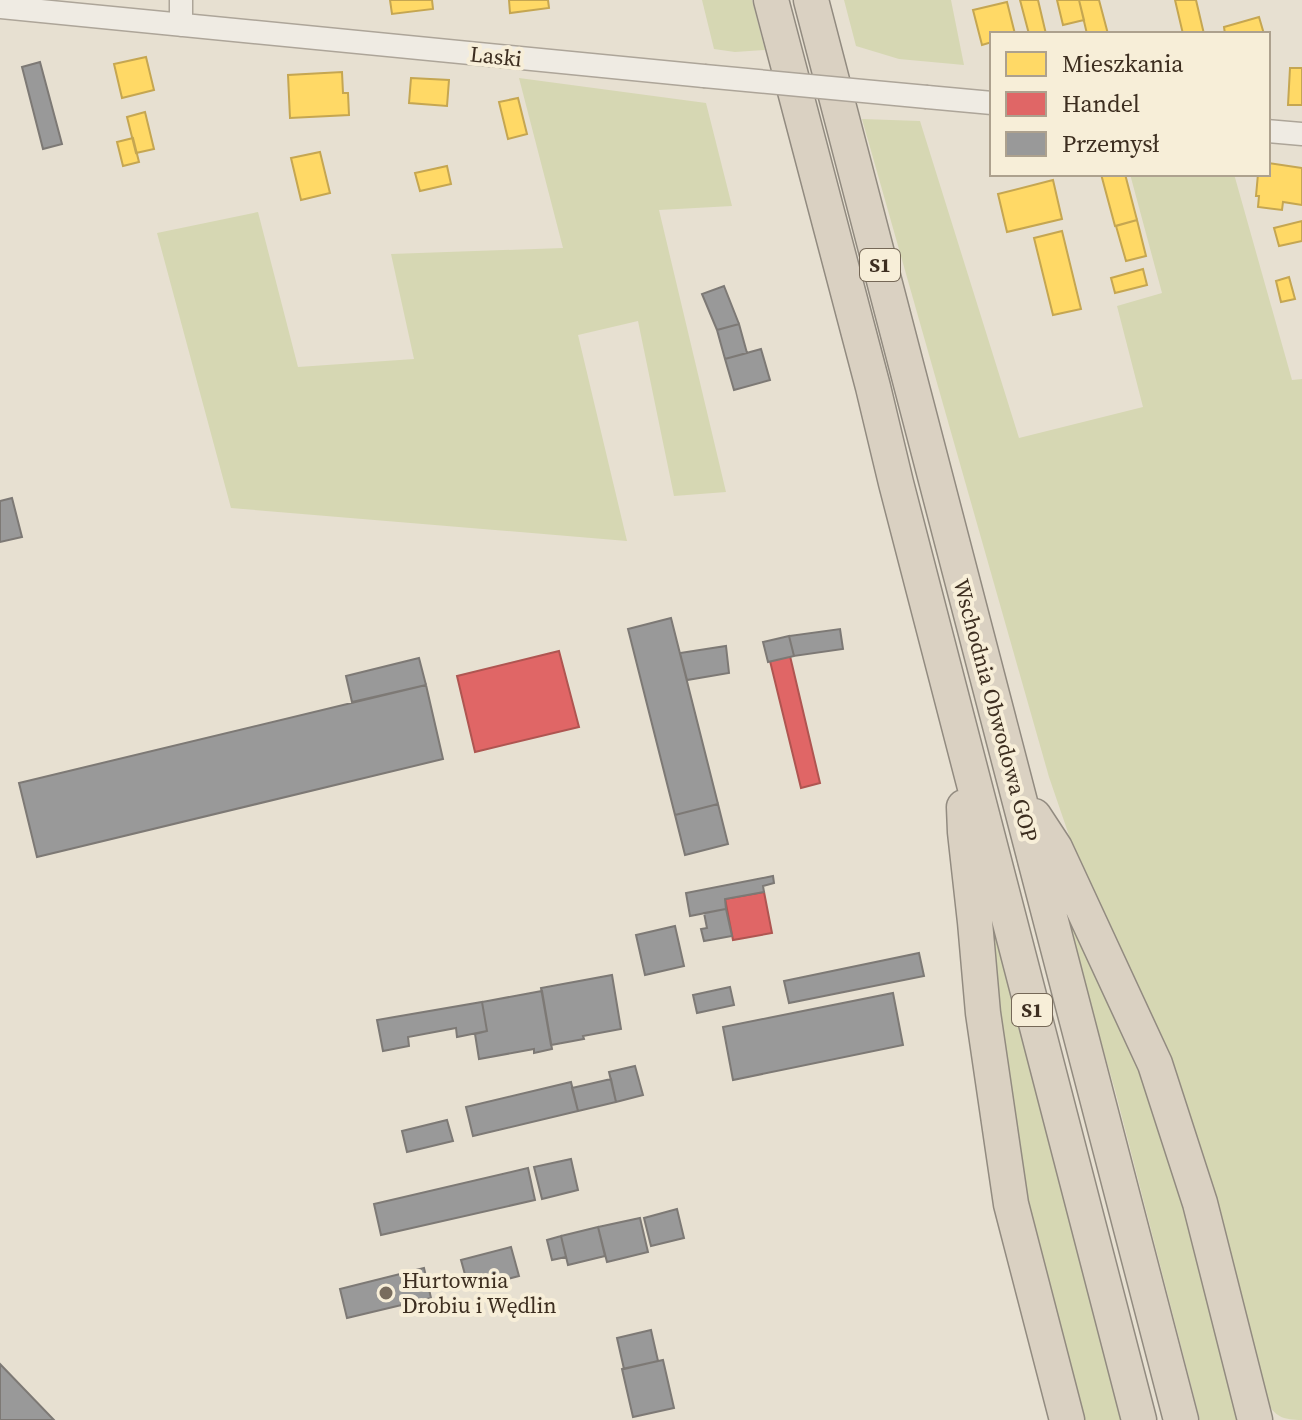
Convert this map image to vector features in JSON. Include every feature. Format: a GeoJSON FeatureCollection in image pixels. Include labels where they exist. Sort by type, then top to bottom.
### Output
{"type":"FeatureCollection","features":[{"type":"Feature","properties":{"kind":"highway","name":"Wschodnia Obwodowa GOP"},"geometry":{"type":"LineString","coordinates":[[771,0],[1139,1420]]}},
{"type":"Feature","properties":{"kind":"highway","name":"Wschodnia Obwodowa GOP"},"geometry":{"type":"LineString","coordinates":[[811,0],[1181,1420]]}},
{"type":"Feature","properties":{"kind":"highway"},"geometry":{"type":"LineString","coordinates":[[961,734],[965,832],[983,1013],[998,1124],[1011,1204],[1064,1415]]}},
{"type":"Feature","properties":{"kind":"highway"},"geometry":{"type":"LineString","coordinates":[[1016,789],[1055,848],[1155,1064],[1200,1203],[1258,1412]]}},
{"type":"Feature","properties":{"kind":"street"},"geometry":{"type":"LineString","coordinates":[[181,0],[181,25]]}},
{"type":"Feature","properties":{"kind":"street","name":"Laski"},"geometry":{"type":"LineString","coordinates":[[0,7],[990,103]]}},
{"type":"Feature","properties":{"kind":"street"},"geometry":{"type":"LineString","coordinates":[[1270,131],[1302,134]]}},
{"type":"Feature","properties":{"kind":"green space"},"geometry":{"type":"Polygon","coordinates":[[[702,0],[752,0],[765,50],[735,52],[714,49],[702,0]]]}},
{"type":"Feature","properties":{"kind":"green space"},"geometry":{"type":"Polygon","coordinates":[[[844,0],[951,0],[964,65],[899,59],[856,46],[844,0]]]}},
{"type":"Feature","properties":{"kind":"green space"},"geometry":{"type":"Polygon","coordinates":[[[519,78],[706,103],[732,206],[659,210],[726,492],[674,496],[638,321],[578,335],[627,541],[231,508],[157,233],[258,212],[298,367],[414,359],[391,254],[563,248],[519,78]]]}},
{"type":"Feature","properties":{"kind":"green space"},"geometry":{"type":"Polygon","coordinates":[[[862,119],[920,121],[1019,438],[1143,407],[1117,306],[1162,293],[1131,176],[1235,176],[1292,380],[1302,379],[1302,1420],[1279,1416],[1270,1408],[1258,1387],[1049,777],[862,119]]]}},
{"type":"Feature","properties":{"kind":"green space"},"geometry":{"type":"Polygon","coordinates":[[[1067,900],[1165,1132],[1242,1420],[1200,1420],[1115,1090],[1061,904],[1067,900]]]}},
{"type":"Feature","properties":{"kind":"green space"},"geometry":{"type":"Polygon","coordinates":[[[994,932],[1067,1196],[1122,1420],[1081,1420],[1027,1219],[988,938],[994,932]]]}},
{"type":"Feature","properties":{"kind":"building: Mieszkania"},"geometry":{"type":"Polygon","coordinates":[[[390,0],[432,0],[433,9],[392,14],[390,0]]]}},
{"type":"Feature","properties":{"kind":"building: Mieszkania"},"geometry":{"type":"Polygon","coordinates":[[[509,0],[548,0],[549,8],[510,13],[509,0]]]}},
{"type":"Feature","properties":{"kind":"building: Mieszkania"},"geometry":{"type":"Polygon","coordinates":[[[1020,0],[1038,0],[1046,32],[1028,32],[1020,0]]]}},
{"type":"Feature","properties":{"kind":"building: Mieszkania"},"geometry":{"type":"Polygon","coordinates":[[[1057,0],[1079,0],[1084,20],[1063,25],[1057,0]]]}},
{"type":"Feature","properties":{"kind":"building: Mieszkania"},"geometry":{"type":"Polygon","coordinates":[[[1079,0],[1099,0],[1107,32],[1087,32],[1079,0]]]}},
{"type":"Feature","properties":{"kind":"building: Mieszkania"},"geometry":{"type":"Polygon","coordinates":[[[1175,0],[1196,0],[1204,32],[1183,32],[1175,0]]]}},
{"type":"Feature","properties":{"kind":"building: Mieszkania"},"geometry":{"type":"Polygon","coordinates":[[[1007,2],[1014,32],[990,32],[990,43],[982,45],[973,10],[1007,2]]]}},
{"type":"Feature","properties":{"kind":"building: Mieszkania"},"geometry":{"type":"Polygon","coordinates":[[[1259,17],[1263,32],[1225,32],[1224,27],[1259,17]]]}},
{"type":"Feature","properties":{"kind":"building: Mieszkania"},"geometry":{"type":"Polygon","coordinates":[[[146,57],[154,90],[122,98],[114,64],[146,57]]]}},
{"type":"Feature","properties":{"kind":"building: Mieszkania"},"geometry":{"type":"Polygon","coordinates":[[[1290,68],[1302,68],[1302,105],[1288,105],[1290,68]]]}},
{"type":"Feature","properties":{"kind":"building: Mieszkania"},"geometry":{"type":"Polygon","coordinates":[[[342,72],[343,93],[348,93],[349,115],[290,118],[288,75],[342,72]]]}},
{"type":"Feature","properties":{"kind":"building: Mieszkania"},"geometry":{"type":"Polygon","coordinates":[[[411,78],[449,80],[447,106],[409,103],[411,78]]]}},
{"type":"Feature","properties":{"kind":"building: Mieszkania"},"geometry":{"type":"Polygon","coordinates":[[[518,98],[527,134],[508,139],[499,102],[518,98]]]}},
{"type":"Feature","properties":{"kind":"building: Mieszkania"},"geometry":{"type":"Polygon","coordinates":[[[145,112],[154,149],[136,153],[127,117],[145,112]]]}},
{"type":"Feature","properties":{"kind":"building: Mieszkania"},"geometry":{"type":"Polygon","coordinates":[[[133,138],[139,162],[123,166],[117,142],[133,138]]]}},
{"type":"Feature","properties":{"kind":"building: Mieszkania"},"geometry":{"type":"Polygon","coordinates":[[[320,152],[330,193],[301,200],[291,158],[320,152]]]}},
{"type":"Feature","properties":{"kind":"building: Mieszkania"},"geometry":{"type":"Polygon","coordinates":[[[1270,163],[1302,168],[1302,205],[1283,202],[1282,210],[1258,207],[1259,196],[1256,196],[1258,176],[1270,176],[1270,163]]]}},
{"type":"Feature","properties":{"kind":"building: Mieszkania"},"geometry":{"type":"Polygon","coordinates":[[[447,166],[451,184],[420,191],[415,173],[447,166]]]}},
{"type":"Feature","properties":{"kind":"building: Mieszkania"},"geometry":{"type":"Polygon","coordinates":[[[1102,176],[1126,176],[1137,220],[1115,226],[1102,176]]]}},
{"type":"Feature","properties":{"kind":"building: Mieszkania"},"geometry":{"type":"Polygon","coordinates":[[[1053,180],[1062,219],[1007,232],[998,194],[1053,180]]]}},
{"type":"Feature","properties":{"kind":"building: Mieszkania"},"geometry":{"type":"Polygon","coordinates":[[[1137,220],[1146,256],[1126,261],[1116,226],[1137,220]]]}},
{"type":"Feature","properties":{"kind":"building: Mieszkania"},"geometry":{"type":"Polygon","coordinates":[[[1302,221],[1302,241],[1279,246],[1274,228],[1302,221]]]}},
{"type":"Feature","properties":{"kind":"building: Mieszkania"},"geometry":{"type":"Polygon","coordinates":[[[1062,231],[1081,309],[1053,315],[1034,238],[1062,231]]]}},
{"type":"Feature","properties":{"kind":"building: Mieszkania"},"geometry":{"type":"Polygon","coordinates":[[[1143,269],[1147,285],[1115,293],[1111,278],[1143,269]]]}},
{"type":"Feature","properties":{"kind":"building: Mieszkania"},"geometry":{"type":"Polygon","coordinates":[[[1289,277],[1295,299],[1281,302],[1276,281],[1289,277]]]}},
{"type":"Feature","properties":{"kind":"building: Handel"},"geometry":{"type":"Polygon","coordinates":[[[559,651],[579,727],[475,752],[457,676],[559,651]]]}},
{"type":"Feature","properties":{"kind":"building: Handel"},"geometry":{"type":"Polygon","coordinates":[[[790,656],[820,783],[801,788],[770,661],[790,656]]]}},
{"type":"Feature","properties":{"kind":"building: Handel"},"geometry":{"type":"Polygon","coordinates":[[[764,892],[772,933],[733,940],[725,899],[764,892]]]}},
{"type":"Feature","properties":{"kind":"building: Przemysł"},"geometry":{"type":"Polygon","coordinates":[[[40,62],[62,144],[43,149],[22,67],[40,62]]]}},
{"type":"Feature","properties":{"kind":"building: Przemysł"},"geometry":{"type":"Polygon","coordinates":[[[724,286],[739,324],[717,330],[702,294],[724,286]]]}},
{"type":"Feature","properties":{"kind":"building: Przemysł"},"geometry":{"type":"Polygon","coordinates":[[[739,324],[747,353],[725,359],[717,330],[739,324]]]}},
{"type":"Feature","properties":{"kind":"building: Przemysł"},"geometry":{"type":"Polygon","coordinates":[[[761,349],[770,380],[734,390],[725,359],[761,349]]]}},
{"type":"Feature","properties":{"kind":"building: Przemysł"},"geometry":{"type":"Polygon","coordinates":[[[12,498],[22,537],[0,542],[0,501],[12,498]]]}},
{"type":"Feature","properties":{"kind":"building: Przemysł"},"geometry":{"type":"Polygon","coordinates":[[[671,618],[718,804],[675,815],[628,629],[671,618]]]}},
{"type":"Feature","properties":{"kind":"building: Przemysł"},"geometry":{"type":"Polygon","coordinates":[[[840,629],[843,649],[794,656],[789,636],[840,629]]]}},
{"type":"Feature","properties":{"kind":"building: Przemysł"},"geometry":{"type":"Polygon","coordinates":[[[789,636],[794,656],[768,662],[763,642],[789,636]]]}},
{"type":"Feature","properties":{"kind":"building: Przemysł"},"geometry":{"type":"Polygon","coordinates":[[[726,646],[729,673],[687,680],[680,653],[726,646]]]}},
{"type":"Feature","properties":{"kind":"building: Przemysł"},"geometry":{"type":"Polygon","coordinates":[[[419,658],[426,685],[352,702],[346,676],[419,658]]]}},
{"type":"Feature","properties":{"kind":"building: Przemysł"},"geometry":{"type":"Polygon","coordinates":[[[426,685],[443,759],[37,857],[19,783],[426,685]]]}},
{"type":"Feature","properties":{"kind":"building: Przemysł"},"geometry":{"type":"Polygon","coordinates":[[[718,804],[728,844],[685,855],[675,815],[718,804]]]}},
{"type":"Feature","properties":{"kind":"building: Przemysł"},"geometry":{"type":"Polygon","coordinates":[[[773,876],[774,883],[763,886],[764,892],[725,899],[726,909],[690,916],[686,893],[773,876]]]}},
{"type":"Feature","properties":{"kind":"building: Przemysł"},"geometry":{"type":"Polygon","coordinates":[[[726,909],[732,936],[704,941],[701,929],[707,928],[704,913],[726,909]]]}},
{"type":"Feature","properties":{"kind":"building: Przemysł"},"geometry":{"type":"Polygon","coordinates":[[[675,926],[684,966],[645,975],[636,935],[675,926]]]}},
{"type":"Feature","properties":{"kind":"building: Przemysł"},"geometry":{"type":"Polygon","coordinates":[[[919,953],[924,976],[789,1003],[784,981],[919,953]]]}},
{"type":"Feature","properties":{"kind":"building: Przemysł"},"geometry":{"type":"Polygon","coordinates":[[[612,975],[621,1029],[551,1045],[541,988],[612,975]]]}},
{"type":"Feature","properties":{"kind":"building: Przemysł"},"geometry":{"type":"Polygon","coordinates":[[[730,987],[734,1005],[697,1013],[693,995],[730,987]]]}},
{"type":"Feature","properties":{"kind":"building: Przemysł"},"geometry":{"type":"Polygon","coordinates":[[[542,991],[552,1049],[534,1053],[534,1049],[479,1059],[475,1034],[487,1031],[482,1002],[542,991]]]}},
{"type":"Feature","properties":{"kind":"building: Przemysł"},"geometry":{"type":"Polygon","coordinates":[[[893,993],[903,1045],[733,1080],[723,1027],[893,993]]]}},
{"type":"Feature","properties":{"kind":"building: Przemysł"},"geometry":{"type":"Polygon","coordinates":[[[482,1002],[487,1031],[457,1037],[456,1028],[408,1037],[409,1046],[383,1051],[377,1020],[482,1002]]]}},
{"type":"Feature","properties":{"kind":"building: Przemysł"},"geometry":{"type":"Polygon","coordinates":[[[635,1066],[643,1095],[616,1102],[609,1072],[635,1066]]]}},
{"type":"Feature","properties":{"kind":"building: Przemysł"},"geometry":{"type":"Polygon","coordinates":[[[611,1079],[616,1102],[578,1111],[572,1088],[611,1079]]]}},
{"type":"Feature","properties":{"kind":"building: Przemysł"},"geometry":{"type":"Polygon","coordinates":[[[571,1082],[578,1111],[473,1136],[466,1107],[571,1082]]]}},
{"type":"Feature","properties":{"kind":"building: Przemysł"},"geometry":{"type":"Polygon","coordinates":[[[447,1120],[453,1141],[407,1152],[402,1131],[447,1120]]]}},
{"type":"Feature","properties":{"kind":"building: Przemysł"},"geometry":{"type":"Polygon","coordinates":[[[571,1159],[578,1190],[542,1199],[534,1167],[571,1159]]]}},
{"type":"Feature","properties":{"kind":"building: Przemysł"},"geometry":{"type":"Polygon","coordinates":[[[528,1168],[535,1200],[381,1235],[374,1204],[528,1168]]]}},
{"type":"Feature","properties":{"kind":"building: Przemysł"},"geometry":{"type":"Polygon","coordinates":[[[677,1209],[684,1238],[651,1246],[644,1218],[677,1209]]]}},
{"type":"Feature","properties":{"kind":"building: Przemysł"},"geometry":{"type":"Polygon","coordinates":[[[640,1218],[648,1252],[607,1262],[598,1227],[640,1218]]]}},
{"type":"Feature","properties":{"kind":"building: Przemysł"},"geometry":{"type":"Polygon","coordinates":[[[598,1227],[605,1256],[568,1265],[561,1236],[598,1227]]]}},
{"type":"Feature","properties":{"kind":"building: Przemysł"},"geometry":{"type":"Polygon","coordinates":[[[561,1236],[566,1257],[552,1260],[547,1240],[561,1236]]]}},
{"type":"Feature","properties":{"kind":"building: Przemysł"},"geometry":{"type":"Polygon","coordinates":[[[511,1247],[519,1276],[469,1289],[461,1260],[511,1247]]]}},
{"type":"Feature","properties":{"kind":"building: Przemysł","name":"Hurtownia Drobiu i Wędlin"},"geometry":{"type":"Polygon","coordinates":[[[424,1268],[431,1298],[347,1318],[340,1289],[424,1268]]]}},
{"type":"Feature","properties":{"kind":"building: Przemysł"},"geometry":{"type":"Polygon","coordinates":[[[651,1330],[658,1361],[624,1369],[617,1338],[651,1330]]]}},
{"type":"Feature","properties":{"kind":"building: Przemysł"},"geometry":{"type":"Polygon","coordinates":[[[663,1360],[674,1408],[633,1417],[622,1369],[663,1360]]]}},
{"type":"Feature","properties":{"kind":"building: Przemysł"},"geometry":{"type":"Polygon","coordinates":[[[0,1364],[54,1420],[0,1420],[0,1364]]]}},
{"type":"Feature","properties":{"kind":"place","name":"Hurtownia Drobiu i Wędlin"},"geometry":{"type":"Point","coordinates":[386,1293]}}]}
